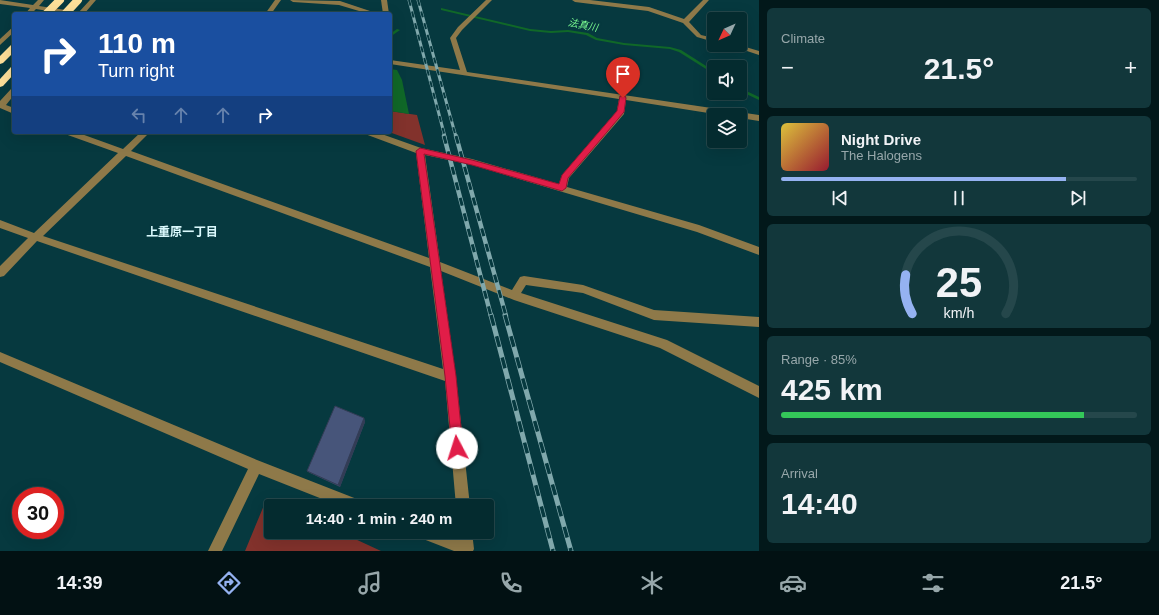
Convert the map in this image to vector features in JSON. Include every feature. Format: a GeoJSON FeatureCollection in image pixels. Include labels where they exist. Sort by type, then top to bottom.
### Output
{"type":"FeatureCollection","features":[{"type":"Feature","properties":{"kind":"highway"},"geometry":{"type":"LineString","coordinates":[[48,12],[60,0]]}},
{"type":"Feature","properties":{"kind":"highway"},"geometry":{"type":"LineString","coordinates":[[67,12],[78,0]]}},
{"type":"Feature","properties":{"kind":"highway"},"geometry":{"type":"LineString","coordinates":[[0,62],[12,49]]}},
{"type":"Feature","properties":{"kind":"highway"},"geometry":{"type":"LineString","coordinates":[[0,84],[12,71]]}},
{"type":"Feature","properties":{"kind":"street"},"geometry":{"type":"LineString","coordinates":[[30,12],[41,0]]}},
{"type":"Feature","properties":{"kind":"street"},"geometry":{"type":"LineString","coordinates":[[83,12],[93,0]]}},
{"type":"Feature","properties":{"kind":"street"},"geometry":{"type":"LineString","coordinates":[[269,12],[278,0]]}},
{"type":"Feature","properties":{"kind":"street"},"geometry":{"type":"LineString","coordinates":[[292,0],[340,3],[369,12]]}},
{"type":"Feature","properties":{"kind":"street"},"geometry":{"type":"LineString","coordinates":[[384,0],[386,12]]}},
{"type":"Feature","properties":{"kind":"street"},"geometry":{"type":"LineString","coordinates":[[464,74],[453,38],[456,32],[489,0]]}},
{"type":"Feature","properties":{"kind":"street"},"geometry":{"type":"LineString","coordinates":[[575,0],[649,9],[685,22],[699,36],[707,38]]}},
{"type":"Feature","properties":{"kind":"street"},"geometry":{"type":"LineString","coordinates":[[685,22],[706,0]]}},
{"type":"Feature","properties":{"kind":"street"},"geometry":{"type":"LineString","coordinates":[[0,2],[65,12]]}},
{"type":"Feature","properties":{"kind":"street"},"geometry":{"type":"LineString","coordinates":[[0,43],[12,30]]}},
{"type":"Feature","properties":{"kind":"street"},"geometry":{"type":"LineString","coordinates":[[747,49],[759,53]]}},
{"type":"Feature","properties":{"kind":"street"},"geometry":{"type":"LineString","coordinates":[[392,62],[707,110]]}},
{"type":"Feature","properties":{"kind":"street"},"geometry":{"type":"LineString","coordinates":[[12,92],[0,105],[12,109]]}},
{"type":"Feature","properties":{"kind":"street"},"geometry":{"type":"LineString","coordinates":[[562,188],[565,177],[621,112],[623,98]]}},
{"type":"Feature","properties":{"kind":"street"},"geometry":{"type":"LineString","coordinates":[[747,116],[759,118]]}},
{"type":"Feature","properties":{"kind":"street"},"geometry":{"type":"LineString","coordinates":[[73,134],[436,265],[514,295],[663,344],[759,392]]}},
{"type":"Feature","properties":{"kind":"street"},"geometry":{"type":"LineString","coordinates":[[0,273],[35,237],[144,134]]}},
{"type":"Feature","properties":{"kind":"street"},"geometry":{"type":"LineString","coordinates":[[373,134],[420,151],[472,162],[699,229],[759,251]]}},
{"type":"Feature","properties":{"kind":"street"},"geometry":{"type":"LineString","coordinates":[[420,151],[450,376],[462,499]]}},
{"type":"Feature","properties":{"kind":"street"},"geometry":{"type":"LineString","coordinates":[[0,224],[450,376]]}},
{"type":"Feature","properties":{"kind":"street"},"geometry":{"type":"LineString","coordinates":[[514,295],[524,280],[583,289],[654,315],[759,322]]}},
{"type":"Feature","properties":{"kind":"street"},"geometry":{"type":"LineString","coordinates":[[0,357],[256,466],[339,499]]}},
{"type":"Feature","properties":{"kind":"street"},"geometry":{"type":"LineString","coordinates":[[215,551],[256,466]]}},
{"type":"Feature","properties":{"kind":"street"},"geometry":{"type":"LineString","coordinates":[[441,539],[467,549],[466,539]]}},
{"type":"Feature","properties":{"kind":"shaded area"},"geometry":{"type":"Polygon","coordinates":[[[392,69],[397,70],[402,80],[409,114],[392,111],[392,69]]]}},
{"type":"Feature","properties":{"kind":"shaded area"},"geometry":{"type":"Polygon","coordinates":[[[392,111],[417,115],[425,145],[392,133],[392,111]]]}},
{"type":"Feature","properties":{"kind":"shaded area"},"geometry":{"type":"Polygon","coordinates":[[[264,505],[264,539],[355,539],[381,551],[245,551],[264,505]]]}},
{"type":"Feature","properties":{"kind":"building"},"geometry":{"type":"Polygon","coordinates":[[[335,406],[364,418],[338,485],[307,471],[335,406]]]}},
{"type":"Feature","properties":{"kind":"waterway","name":"法真川"},"geometry":{"type":"LineString","coordinates":[[442,9],[530,30],[551,32],[568,31],[587,34],[596,39],[624,44],[670,48],[680,51],[707,68]]}},
{"type":"Feature","properties":{"kind":"waterway","name":"法真川"},"geometry":{"type":"LineString","coordinates":[[392,34],[398,30]]}},
{"type":"Feature","properties":{"kind":"waterway","name":"法真川"},"geometry":{"type":"LineString","coordinates":[[747,93],[759,99]]}},
{"type":"Feature","properties":{"kind":"railway"},"geometry":{"type":"LineString","coordinates":[[409,0],[445,137]]}},
{"type":"Feature","properties":{"kind":"railway"},"geometry":{"type":"LineString","coordinates":[[418,0],[456,137]]}},
{"type":"Feature","properties":{"kind":"railway"},"geometry":{"type":"LineString","coordinates":[[444,136],[491,316]]}},
{"type":"Feature","properties":{"kind":"railway"},"geometry":{"type":"LineString","coordinates":[[456,136],[506,316]]}},
{"type":"Feature","properties":{"kind":"railway"},"geometry":{"type":"LineString","coordinates":[[491,315],[553,551]]}},
{"type":"Feature","properties":{"kind":"railway"},"geometry":{"type":"LineString","coordinates":[[505,315],[571,551]]}},
{"type":"Feature","properties":{"kind":"district","name":"上重原一丁目"},"geometry":{"type":"Point","coordinates":[182,232]}},
{"type":"Feature","properties":{"kind":"route"},"geometry":{"type":"LineString","coordinates":[[457,448],[450,376],[420,151],[472,162],[562,188],[565,177],[621,112],[623,98]]}}]}
